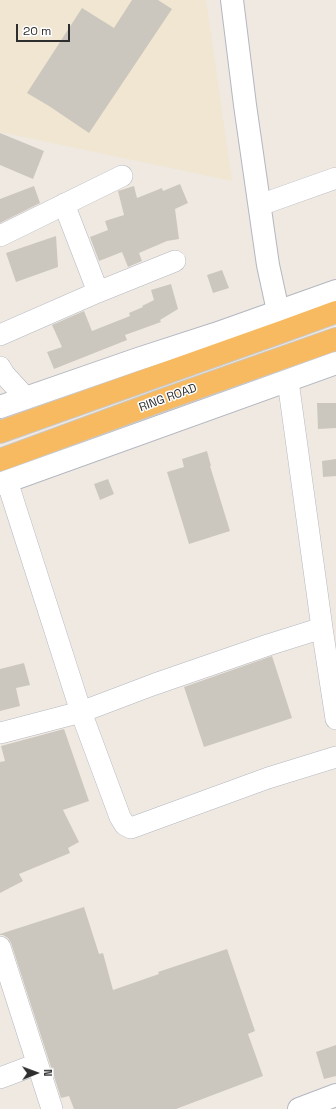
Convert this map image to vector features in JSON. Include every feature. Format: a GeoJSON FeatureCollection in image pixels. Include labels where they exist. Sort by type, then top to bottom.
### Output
{"type":"FeatureCollection","features":[{"type":"Feature","properties":{"kind":"highway","name":"RING ROAD"},"geometry":{"type":"LineString","coordinates":[[0,432],[336,312]]}},
{"type":"Feature","properties":{"kind":"highway","name":"RING ROAD"},"geometry":{"type":"LineString","coordinates":[[0,460],[157,402],[336,339]]}},
{"type":"Feature","properties":{"kind":"main road"},"geometry":{"type":"LineString","coordinates":[[232,0],[245,105],[268,265],[278,311]]}},
{"type":"Feature","properties":{"kind":"main road"},"geometry":{"type":"LineString","coordinates":[[0,408],[336,291]]}},
{"type":"Feature","properties":{"kind":"main road"},"geometry":{"type":"LineString","coordinates":[[4,483],[336,363]]}},
{"type":"Feature","properties":{"kind":"main road"},"geometry":{"type":"LineString","coordinates":[[299,1109],[336,1095]]}},
{"type":"Feature","properties":{"kind":"street"},"geometry":{"type":"LineString","coordinates":[[0,236],[122,176]]}},
{"type":"Feature","properties":{"kind":"street"},"geometry":{"type":"LineString","coordinates":[[260,206],[336,178]]}},
{"type":"Feature","properties":{"kind":"street"},"geometry":{"type":"LineString","coordinates":[[64,204],[98,292]]}},
{"type":"Feature","properties":{"kind":"street"},"geometry":{"type":"LineString","coordinates":[[0,335],[98,292],[175,261]]}},
{"type":"Feature","properties":{"kind":"street"},"geometry":{"type":"LineString","coordinates":[[0,368],[26,398]]}},
{"type":"Feature","properties":{"kind":"street"},"geometry":{"type":"LineString","coordinates":[[288,381],[336,719]]}},
{"type":"Feature","properties":{"kind":"street"},"geometry":{"type":"LineString","coordinates":[[4,483],[81,712],[120,817],[125,824],[131,828],[268,778],[336,757]]}},
{"type":"Feature","properties":{"kind":"street"},"geometry":{"type":"LineString","coordinates":[[0,733],[81,712],[155,684],[322,628]]}},
{"type":"Feature","properties":{"kind":"street"},"geometry":{"type":"LineString","coordinates":[[0,947],[52,1109]]}},
{"type":"Feature","properties":{"kind":"street"},"geometry":{"type":"LineString","coordinates":[[0,1078],[37,1064]]}},
{"type":"Feature","properties":{"kind":"shaded area"},"geometry":{"type":"Polygon","coordinates":[[[0,0],[206,0],[232,181],[0,132],[0,0]]]}},
{"type":"Feature","properties":{"kind":"building"},"geometry":{"type":"Polygon","coordinates":[[[132,0],[158,0],[172,9],[89,133],[27,93],[82,8],[114,28],[132,0]]]}},
{"type":"Feature","properties":{"kind":"building"},"geometry":{"type":"Polygon","coordinates":[[[0,133],[44,151],[33,179],[0,165],[0,133]]]}},
{"type":"Feature","properties":{"kind":"building"},"geometry":{"type":"Polygon","coordinates":[[[180,184],[188,203],[175,209],[179,239],[167,241],[139,253],[142,261],[128,267],[122,252],[99,261],[90,237],[108,230],[105,221],[124,215],[118,191],[134,186],[137,198],[162,188],[163,191],[180,184]]]}},
{"type":"Feature","properties":{"kind":"building"},"geometry":{"type":"Polygon","coordinates":[[[34,186],[40,203],[0,223],[0,199],[34,186]]]}},
{"type":"Feature","properties":{"kind":"building"},"geometry":{"type":"Polygon","coordinates":[[[56,236],[58,267],[16,282],[6,253],[56,236]]]}},
{"type":"Feature","properties":{"kind":"building"},"geometry":{"type":"Polygon","coordinates":[[[222,270],[229,288],[213,293],[207,275],[222,270]]]}},
{"type":"Feature","properties":{"kind":"building"},"geometry":{"type":"Polygon","coordinates":[[[171,284],[178,309],[160,320],[161,322],[125,335],[127,340],[54,369],[47,352],[62,347],[52,325],[84,311],[92,331],[130,316],[129,313],[154,300],[151,290],[171,284]]]}},
{"type":"Feature","properties":{"kind":"building"},"geometry":{"type":"Polygon","coordinates":[[[317,403],[336,403],[336,428],[318,429],[317,403]]]}},
{"type":"Feature","properties":{"kind":"building"},"geometry":{"type":"Polygon","coordinates":[[[207,451],[210,466],[230,531],[189,544],[167,472],[184,467],[182,459],[207,451]]]}},
{"type":"Feature","properties":{"kind":"building"},"geometry":{"type":"Polygon","coordinates":[[[336,459],[336,476],[323,477],[322,461],[336,459]]]}},
{"type":"Feature","properties":{"kind":"building"},"geometry":{"type":"Polygon","coordinates":[[[108,479],[114,494],[100,500],[94,484],[108,479]]]}},
{"type":"Feature","properties":{"kind":"building"},"geometry":{"type":"Polygon","coordinates":[[[272,656],[292,718],[204,747],[184,687],[272,656]]]}},
{"type":"Feature","properties":{"kind":"building"},"geometry":{"type":"Polygon","coordinates":[[[24,663],[30,685],[16,688],[20,706],[0,711],[0,669],[24,663]]]}},
{"type":"Feature","properties":{"kind":"building"},"geometry":{"type":"Polygon","coordinates":[[[64,729],[89,801],[63,810],[79,842],[68,848],[70,853],[19,874],[23,881],[0,893],[0,762],[5,761],[1,746],[64,729]]]}},
{"type":"Feature","properties":{"kind":"building"},"geometry":{"type":"Polygon","coordinates":[[[84,907],[99,954],[103,953],[113,990],[159,974],[158,972],[227,949],[255,1031],[248,1034],[263,1076],[176,1109],[74,1109],[69,1096],[61,1098],[11,943],[8,938],[0,934],[84,907]]]}},
{"type":"Feature","properties":{"kind":"building"},"geometry":{"type":"Polygon","coordinates":[[[336,1045],[336,1076],[324,1079],[316,1052],[336,1045]]]}}]}
